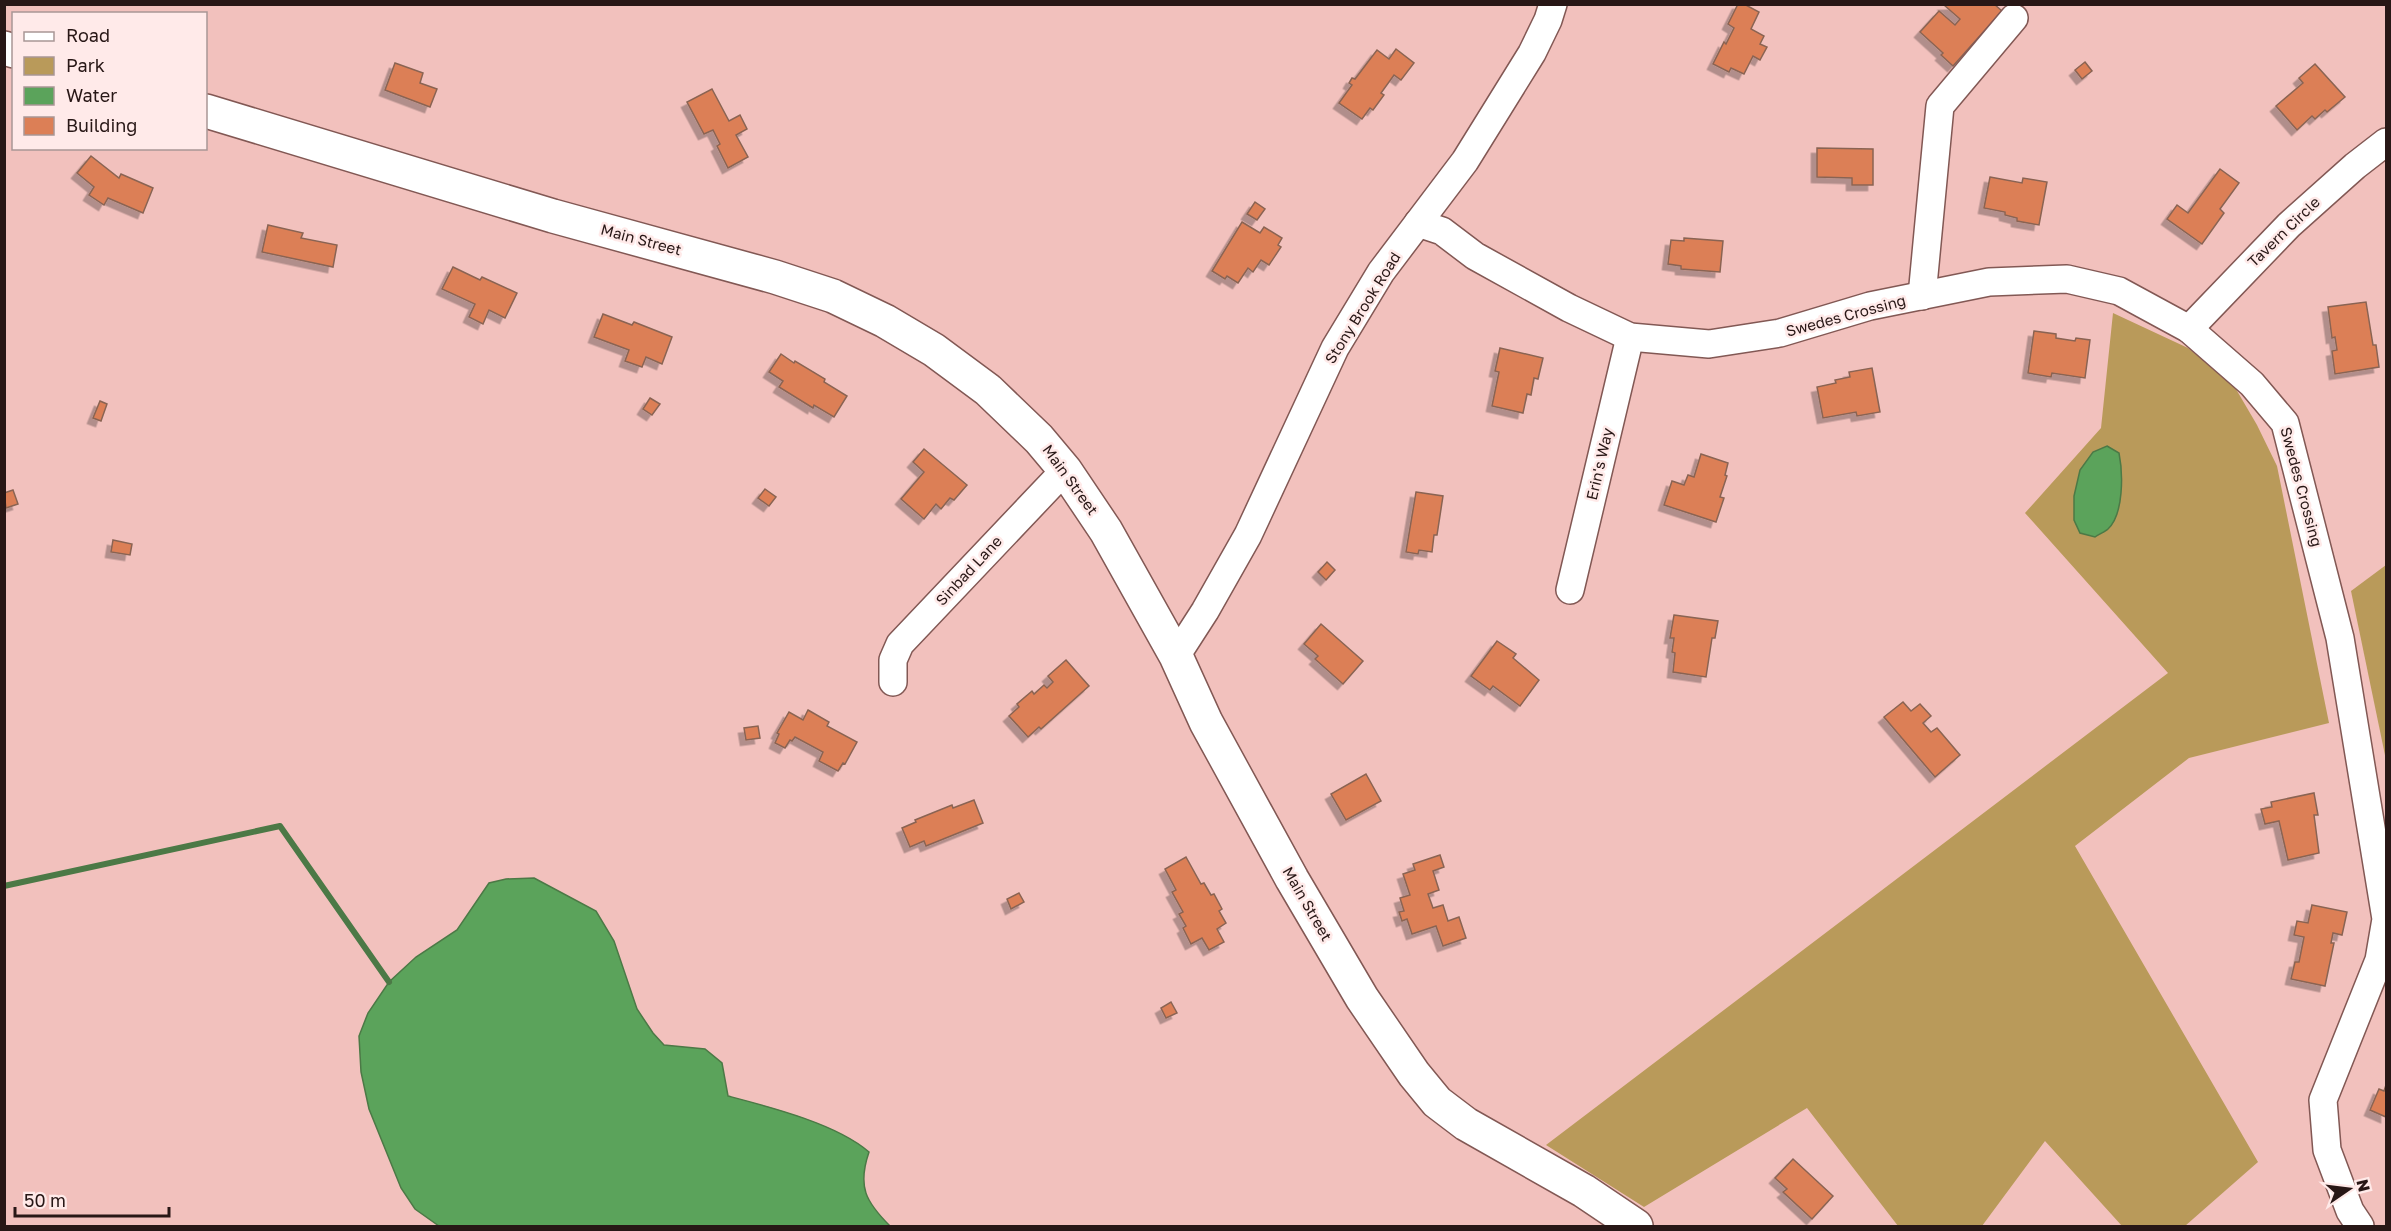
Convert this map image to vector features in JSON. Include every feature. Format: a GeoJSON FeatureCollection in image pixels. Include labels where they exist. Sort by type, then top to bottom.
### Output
{"type":"FeatureCollection","features":[{"type":"Feature","properties":{"kind":"main road","name":"Main Street"},"geometry":{"type":"LineString","coordinates":[[207,111],[554,216],[775,277],[833,296],[885,321],[934,350],[988,390],[1040,439],[1065,470],[1106,531],[1176,656],[1206,722],[1292,879],[1362,998],[1413,1074],[1437,1102],[1466,1124],[1584,1191],[1636,1227]]}},
{"type":"Feature","properties":{"kind":"street","name":"Stony Brook Road"},"geometry":{"type":"LineString","coordinates":[[1176,656],[1205,611],[1248,535],[1335,348],[1381,273],[1471,151],[1532,53],[1553,4]]}},
{"type":"Feature","properties":{"kind":"street"},"geometry":{"type":"LineString","coordinates":[[1922,296],[1940,106],[2014,18]]}},
{"type":"Feature","properties":{"kind":"street","name":"Tavern Circle"},"geometry":{"type":"LineString","coordinates":[[2189,329],[2289,225],[2355,165],[2386,142]]}},
{"type":"Feature","properties":{"kind":"street","name":"Swedes Crossing"},"geometry":{"type":"LineString","coordinates":[[1418,223],[1442,231],[1475,256],[1569,308],[1630,337],[1709,344],[1780,333],[1870,306],[1989,282],[2067,279],[2119,291],[2189,329],[2252,384],[2285,423],[2300,475],[2340,638],[2386,919],[2379,960],[2324,1100],[2327,1150],[2350,1211],[2360,1227]]}},
{"type":"Feature","properties":{"kind":"street","name":"Erin's Way"},"geometry":{"type":"LineString","coordinates":[[1570,590],[1630,337]]}},
{"type":"Feature","properties":{"kind":"street","name":"Sinbad Lane"},"geometry":{"type":"LineString","coordinates":[[893,682],[893,660],[900,644],[1065,470]]}},
{"type":"Feature","properties":{"kind":"green space"},"geometry":{"type":"Polygon","coordinates":[[[2113,313],[2188,348],[2233,384],[2257,425],[2277,466],[2329,723],[2189,758],[2075,846],[2258,1162],[2185,1226],[2122,1226],[2045,1141],[1982,1226],[1898,1226],[1807,1108],[1644,1207],[1546,1145],[2168,673],[2025,513],[2101,428],[2113,313]]]}},
{"type":"Feature","properties":{"kind":"green space"},"geometry":{"type":"Polygon","coordinates":[[[2386,565],[2386,760],[2351,591],[2386,565]]]}},
{"type":"Feature","properties":{"kind":"water"},"geometry":{"type":"Polygon","coordinates":[[[2107,446],[2119,453],[2120,504],[2107,530],[2095,537],[2080,533],[2074,520],[2074,496],[2080,470],[2093,452],[2107,446]]]}},
{"type":"Feature","properties":{"kind":"water"},"geometry":{"type":"Polygon","coordinates":[[[534,878],[596,911],[614,941],[637,1009],[664,1045],[705,1049],[722,1063],[728,1096],[783,1111],[821,1125],[855,1142],[869,1152],[864,1175],[866,1193],[875,1209],[890,1226],[439,1226],[415,1209],[401,1188],[369,1109],[361,1072],[359,1036],[368,1013],[389,982],[416,957],[457,930],[489,883],[506,879],[534,878]]]}},
{"type":"Feature","properties":{"kind":"building"},"geometry":{"type":"Polygon","coordinates":[[[1738,4],[1744,4],[1759,12],[1751,29],[1764,36],[1760,44],[1767,47],[1760,60],[1753,56],[1744,74],[1731,68],[1729,72],[1713,64],[1734,28],[1728,24],[1738,4]]]}},
{"type":"Feature","properties":{"kind":"building"},"geometry":{"type":"Polygon","coordinates":[[[1994,4],[2002,11],[1953,66],[1941,55],[1943,53],[1920,32],[1939,11],[1955,25],[1960,19],[1944,5],[1994,4]]]}},
{"type":"Feature","properties":{"kind":"building"},"geometry":{"type":"Polygon","coordinates":[[[1396,49],[1414,63],[1401,80],[1394,75],[1381,93],[1384,95],[1373,110],[1370,108],[1362,119],[1339,103],[1352,85],[1349,83],[1352,78],[1355,79],[1377,50],[1389,59],[1396,49]]]}},
{"type":"Feature","properties":{"kind":"building"},"geometry":{"type":"Polygon","coordinates":[[[2085,62],[2092,71],[2082,79],[2075,70],[2085,62]]]}},
{"type":"Feature","properties":{"kind":"building"},"geometry":{"type":"Polygon","coordinates":[[[395,63],[423,73],[420,83],[437,89],[430,107],[385,90],[395,63]]]}},
{"type":"Feature","properties":{"kind":"building"},"geometry":{"type":"Polygon","coordinates":[[[2315,64],[2345,97],[2315,119],[2312,116],[2297,130],[2276,106],[2303,83],[2299,78],[2315,64]]]}},
{"type":"Feature","properties":{"kind":"building"},"geometry":{"type":"Polygon","coordinates":[[[712,89],[729,121],[740,115],[747,129],[736,135],[748,157],[728,168],[717,146],[720,144],[713,130],[704,134],[687,102],[712,89]]]}},
{"type":"Feature","properties":{"kind":"building"},"geometry":{"type":"Polygon","coordinates":[[[1817,148],[1873,149],[1873,185],[1852,185],[1852,178],[1817,177],[1817,148]]]}},
{"type":"Feature","properties":{"kind":"building"},"geometry":{"type":"Polygon","coordinates":[[[91,156],[119,178],[121,174],[153,188],[143,213],[108,198],[104,205],[89,195],[94,187],[77,173],[91,156]]]}},
{"type":"Feature","properties":{"kind":"building"},"geometry":{"type":"Polygon","coordinates":[[[2220,169],[2239,183],[2220,209],[2224,213],[2202,244],[2167,219],[2177,205],[2188,213],[2220,169]]]}},
{"type":"Feature","properties":{"kind":"building"},"geometry":{"type":"Polygon","coordinates":[[[1990,177],[2022,183],[2023,178],[2047,182],[2039,225],[2017,221],[2017,218],[2005,215],[2005,212],[1984,208],[1990,177]]]}},
{"type":"Feature","properties":{"kind":"building"},"geometry":{"type":"Polygon","coordinates":[[[1255,202],[1265,209],[1257,220],[1247,214],[1255,202]]]}},
{"type":"Feature","properties":{"kind":"building"},"geometry":{"type":"Polygon","coordinates":[[[1242,222],[1260,233],[1264,227],[1282,238],[1278,245],[1281,247],[1269,265],[1261,260],[1253,272],[1248,268],[1238,283],[1227,276],[1225,279],[1212,271],[1242,222]]]}},
{"type":"Feature","properties":{"kind":"building"},"geometry":{"type":"Polygon","coordinates":[[[268,225],[303,233],[301,238],[337,245],[333,267],[262,252],[268,225]]]}},
{"type":"Feature","properties":{"kind":"building"},"geometry":{"type":"Polygon","coordinates":[[[1684,238],[1723,241],[1720,272],[1681,269],[1681,266],[1668,264],[1671,240],[1684,241],[1684,238]]]}},
{"type":"Feature","properties":{"kind":"building"},"geometry":{"type":"Polygon","coordinates":[[[453,267],[480,280],[482,277],[517,293],[505,318],[489,310],[483,324],[469,317],[475,304],[442,289],[453,267]]]}},
{"type":"Feature","properties":{"kind":"building"},"geometry":{"type":"Polygon","coordinates":[[[2366,302],[2379,367],[2335,374],[2332,351],[2337,350],[2335,337],[2332,338],[2328,307],[2366,302]]]}},
{"type":"Feature","properties":{"kind":"building"},"geometry":{"type":"Polygon","coordinates":[[[603,314],[632,325],[634,322],[672,337],[662,364],[646,357],[642,367],[625,361],[629,350],[594,337],[603,314]]]}},
{"type":"Feature","properties":{"kind":"building"},"geometry":{"type":"Polygon","coordinates":[[[2034,331],[2056,334],[2056,338],[2075,341],[2076,338],[2090,340],[2085,378],[2052,373],[2051,377],[2028,373],[2034,331]]]}},
{"type":"Feature","properties":{"kind":"building"},"geometry":{"type":"Polygon","coordinates":[[[1500,348],[1543,358],[1538,379],[1534,378],[1531,395],[1527,394],[1523,413],[1492,406],[1499,372],[1495,371],[1500,348]]]}},
{"type":"Feature","properties":{"kind":"building"},"geometry":{"type":"Polygon","coordinates":[[[781,354],[825,379],[824,382],[847,396],[834,417],[814,405],[813,408],[779,387],[783,381],[769,372],[781,354]]]}},
{"type":"Feature","properties":{"kind":"building"},"geometry":{"type":"Polygon","coordinates":[[[1872,368],[1880,412],[1857,416],[1856,412],[1823,418],[1817,387],[1850,377],[1849,372],[1872,368]]]}},
{"type":"Feature","properties":{"kind":"building"},"geometry":{"type":"Polygon","coordinates":[[[650,398],[660,404],[652,415],[643,409],[650,398]]]}},
{"type":"Feature","properties":{"kind":"building"},"geometry":{"type":"Polygon","coordinates":[[[100,401],[107,404],[101,421],[93,418],[100,401]]]}},
{"type":"Feature","properties":{"kind":"building"},"geometry":{"type":"Polygon","coordinates":[[[924,449],[967,485],[954,500],[950,498],[941,509],[936,504],[924,519],[901,499],[924,472],[913,462],[924,449]]]}},
{"type":"Feature","properties":{"kind":"building"},"geometry":{"type":"Polygon","coordinates":[[[1701,454],[1728,463],[1725,475],[1727,476],[1720,497],[1724,498],[1716,522],[1664,505],[1672,481],[1684,485],[1688,475],[1694,477],[1701,454]]]}},
{"type":"Feature","properties":{"kind":"building"},"geometry":{"type":"Polygon","coordinates":[[[765,489],[776,497],[769,506],[758,498],[765,489]]]}},
{"type":"Feature","properties":{"kind":"building"},"geometry":{"type":"Polygon","coordinates":[[[13,490],[18,504],[6,508],[4,493],[13,490]]]}},
{"type":"Feature","properties":{"kind":"building"},"geometry":{"type":"Polygon","coordinates":[[[1416,492],[1443,496],[1432,552],[1419,550],[1418,554],[1406,552],[1416,492]]]}},
{"type":"Feature","properties":{"kind":"building"},"geometry":{"type":"Polygon","coordinates":[[[113,540],[132,544],[130,555],[111,552],[113,540]]]}},
{"type":"Feature","properties":{"kind":"building"},"geometry":{"type":"Polygon","coordinates":[[[1327,562],[1335,570],[1326,580],[1318,572],[1327,562]]]}},
{"type":"Feature","properties":{"kind":"building"},"geometry":{"type":"Polygon","coordinates":[[[1674,615],[1718,621],[1715,638],[1712,638],[1706,677],[1673,672],[1674,638],[1670,638],[1674,615]]]}},
{"type":"Feature","properties":{"kind":"building"},"geometry":{"type":"Polygon","coordinates":[[[1321,624],[1363,661],[1343,684],[1315,659],[1318,656],[1304,644],[1321,624]]]}},
{"type":"Feature","properties":{"kind":"building"},"geometry":{"type":"Polygon","coordinates":[[[1497,641],[1516,654],[1513,658],[1539,680],[1520,706],[1493,686],[1490,690],[1471,676],[1497,641]]]}},
{"type":"Feature","properties":{"kind":"building"},"geometry":{"type":"Polygon","coordinates":[[[1066,660],[1089,686],[1041,729],[1039,727],[1028,737],[1009,716],[1019,707],[1017,704],[1032,691],[1034,694],[1044,685],[1047,688],[1053,682],[1048,676],[1066,660]]]}},
{"type":"Feature","properties":{"kind":"building"},"geometry":{"type":"Polygon","coordinates":[[[1903,702],[1911,711],[1920,704],[1931,716],[1923,723],[1931,732],[1937,728],[1960,755],[1935,777],[1884,717],[1903,702]]]}},
{"type":"Feature","properties":{"kind":"building"},"geometry":{"type":"Polygon","coordinates":[[[808,710],[829,722],[827,726],[857,742],[845,764],[843,763],[838,771],[819,761],[823,752],[795,737],[785,748],[775,743],[779,734],[777,733],[789,712],[803,720],[808,710]]]}},
{"type":"Feature","properties":{"kind":"building"},"geometry":{"type":"Polygon","coordinates":[[[758,726],[760,738],[746,740],[744,728],[758,726]]]}},
{"type":"Feature","properties":{"kind":"building"},"geometry":{"type":"Polygon","coordinates":[[[1366,774],[1381,801],[1346,820],[1331,794],[1366,774]]]}},
{"type":"Feature","properties":{"kind":"building"},"geometry":{"type":"Polygon","coordinates":[[[2314,793],[2318,815],[2314,815],[2319,853],[2288,860],[2279,821],[2265,824],[2261,809],[2272,807],[2271,802],[2314,793]]]}},
{"type":"Feature","properties":{"kind":"building"},"geometry":{"type":"Polygon","coordinates":[[[974,800],[983,823],[926,846],[924,841],[910,847],[902,828],[916,822],[915,820],[952,805],[953,808],[974,800]]]}},
{"type":"Feature","properties":{"kind":"building"},"geometry":{"type":"Polygon","coordinates":[[[1440,855],[1444,867],[1433,871],[1439,890],[1428,894],[1433,908],[1443,905],[1448,921],[1459,917],[1466,938],[1443,946],[1436,926],[1412,934],[1407,919],[1402,921],[1399,912],[1404,911],[1400,898],[1410,895],[1403,874],[1415,870],[1413,864],[1440,855]]]}},
{"type":"Feature","properties":{"kind":"building"},"geometry":{"type":"Polygon","coordinates":[[[1186,857],[1201,884],[1204,883],[1211,895],[1214,894],[1222,909],[1219,911],[1226,923],[1217,929],[1224,942],[1209,950],[1202,938],[1191,944],[1183,928],[1186,926],[1179,914],[1183,912],[1172,892],[1176,890],[1165,869],[1186,857]]]}},
{"type":"Feature","properties":{"kind":"building"},"geometry":{"type":"Polygon","coordinates":[[[1019,893],[1024,902],[1011,909],[1007,899],[1019,893]]]}},
{"type":"Feature","properties":{"kind":"building"},"geometry":{"type":"Polygon","coordinates":[[[2312,905],[2347,912],[2342,935],[2333,933],[2331,943],[2334,943],[2325,986],[2291,979],[2295,962],[2299,962],[2304,937],[2294,935],[2297,921],[2308,923],[2312,905]]]}},
{"type":"Feature","properties":{"kind":"building"},"geometry":{"type":"Polygon","coordinates":[[[1171,1002],[1177,1013],[1166,1018],[1161,1008],[1171,1002]]]}},
{"type":"Feature","properties":{"kind":"building"},"geometry":{"type":"Polygon","coordinates":[[[2386,1085],[2386,1117],[2370,1110],[2379,1089],[2384,1091],[2386,1085]]]}},
{"type":"Feature","properties":{"kind":"building"},"geometry":{"type":"Polygon","coordinates":[[[1793,1159],[1833,1196],[1812,1219],[1783,1192],[1787,1189],[1775,1178],[1793,1159]]]}},
{"type":"Feature","properties":{"kind":"waterway"},"geometry":{"type":"LineString","coordinates":[[4,886],[280,826],[389,982]]}}]}
